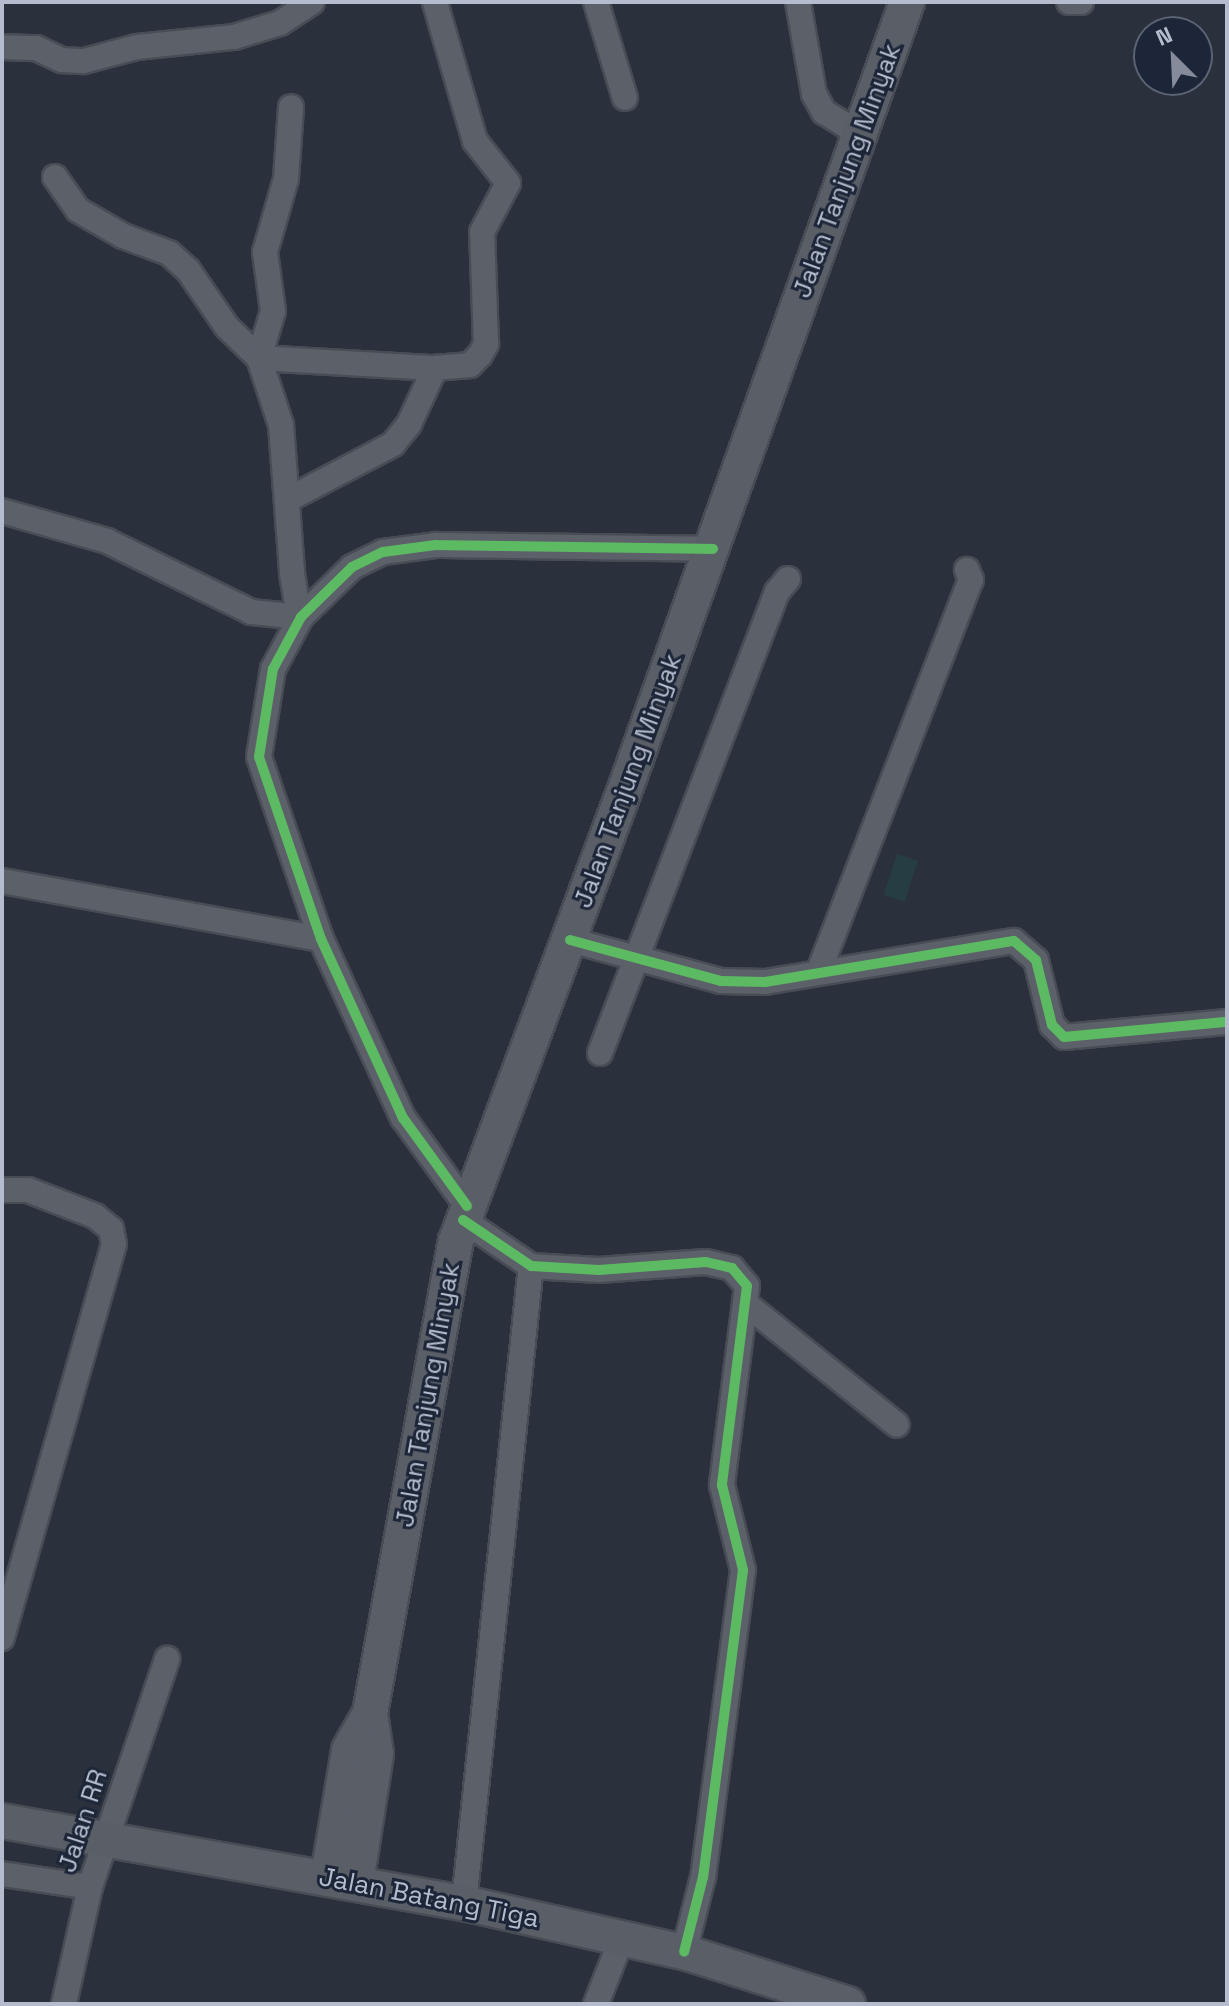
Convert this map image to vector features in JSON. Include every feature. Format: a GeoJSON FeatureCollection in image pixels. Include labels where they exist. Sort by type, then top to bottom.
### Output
{"type":"FeatureCollection","features":[{"type":"Feature","properties":{"kind":"main road","name":"Jalan Tanjung Minyak"},"geometry":{"type":"LineString","coordinates":[[342,1879],[376,1754],[370,1713],[442,1303],[465,1213],[570,940],[713,549],[907,2]]}},
{"type":"Feature","properties":{"kind":"main road","name":"Jalan Batang Tiga"},"geometry":{"type":"LineString","coordinates":[[2,1821],[104,1842],[342,1879],[464,1903],[684,1952],[848,2004]]}},
{"type":"Feature","properties":{"kind":"street"},"geometry":{"type":"LineString","coordinates":[[2,47],[36,48],[62,60],[84,61],[137,47],[234,37],[280,23],[312,2]]}},
{"type":"Feature","properties":{"kind":"street"},"geometry":{"type":"LineString","coordinates":[[259,358],[435,368],[470,365],[486,344],[482,232],[508,183],[475,141],[435,2]]}},
{"type":"Feature","properties":{"kind":"street"},"geometry":{"type":"LineString","coordinates":[[596,2],[625,98]]}},
{"type":"Feature","properties":{"kind":"street"},"geometry":{"type":"LineString","coordinates":[[798,2],[814,94],[824,112],[860,134]]}},
{"type":"Feature","properties":{"kind":"street"},"geometry":{"type":"LineString","coordinates":[[1069,2],[1081,2]]}},
{"type":"Feature","properties":{"kind":"street"},"geometry":{"type":"LineString","coordinates":[[259,358],[273,311],[265,252],[286,179],[291,107]]}},
{"type":"Feature","properties":{"kind":"street"},"geometry":{"type":"LineString","coordinates":[[55,177],[78,210],[123,236],[169,253],[188,270],[227,327],[259,358],[277,404],[292,573],[296,598],[303,615]]}},
{"type":"Feature","properties":{"kind":"street"},"geometry":{"type":"LineString","coordinates":[[287,500],[393,444],[409,424],[435,368]]}},
{"type":"Feature","properties":{"kind":"street"},"geometry":{"type":"LineString","coordinates":[[2,511],[107,541],[251,612],[303,615]]}},
{"type":"Feature","properties":{"kind":"street"},"geometry":{"type":"LineString","coordinates":[[684,1952],[703,1877],[743,1570],[722,1485],[746,1304],[741,1274],[706,1262],[599,1270],[531,1266],[465,1213],[403,1118],[321,939],[259,746],[273,669],[303,615],[352,567],[399,548],[713,549]]}},
{"type":"Feature","properties":{"kind":"street"},"geometry":{"type":"LineString","coordinates":[[819,971],[971,580],[967,570]]}},
{"type":"Feature","properties":{"kind":"street"},"geometry":{"type":"LineString","coordinates":[[600,1053],[777,592],[788,579]]}},
{"type":"Feature","properties":{"kind":"street"},"geometry":{"type":"LineString","coordinates":[[2,881],[321,939]]}},
{"type":"Feature","properties":{"kind":"street"},"geometry":{"type":"LineString","coordinates":[[570,940],[721,981],[765,982],[1014,941],[1036,960],[1052,1025],[1064,1037],[1227,1022]]}},
{"type":"Feature","properties":{"kind":"street"},"geometry":{"type":"LineString","coordinates":[[2,1190],[28,1190],[95,1216],[111,1229],[114,1244],[2,1638]]}},
{"type":"Feature","properties":{"kind":"street"},"geometry":{"type":"LineString","coordinates":[[464,1903],[531,1266]]}},
{"type":"Feature","properties":{"kind":"street"},"geometry":{"type":"LineString","coordinates":[[746,1304],[897,1425]]}},
{"type":"Feature","properties":{"kind":"street","name":"Jalan RR"},"geometry":{"type":"LineString","coordinates":[[64,2004],[90,1887],[167,1659]]}},
{"type":"Feature","properties":{"kind":"street"},"geometry":{"type":"LineString","coordinates":[[2,1874],[90,1887]]}},
{"type":"Feature","properties":{"kind":"street"},"geometry":{"type":"LineString","coordinates":[[596,2004],[622,1938]]}},
{"type":"Feature","properties":{"kind":"shaded area"},"geometry":{"type":"Polygon","coordinates":[[[897,854],[918,861],[905,902],[884,895],[897,854]]]}},
{"type":"Feature","properties":{"kind":"cycle path"},"geometry":{"type":"LineString","coordinates":[[467,1206],[403,1118],[321,939],[259,757],[273,669],[301,617],[352,567],[383,552],[436,545],[713,549]]}},
{"type":"Feature","properties":{"kind":"cycle path"},"geometry":{"type":"LineString","coordinates":[[570,940],[721,981],[765,982],[1014,941],[1036,960],[1052,1025],[1064,1037],[1227,1022]]}},
{"type":"Feature","properties":{"kind":"cycle path"},"geometry":{"type":"LineString","coordinates":[[463,1220],[531,1266],[599,1270],[706,1262],[732,1268],[747,1286],[722,1485],[743,1570],[703,1877],[684,1952]]}}]}
